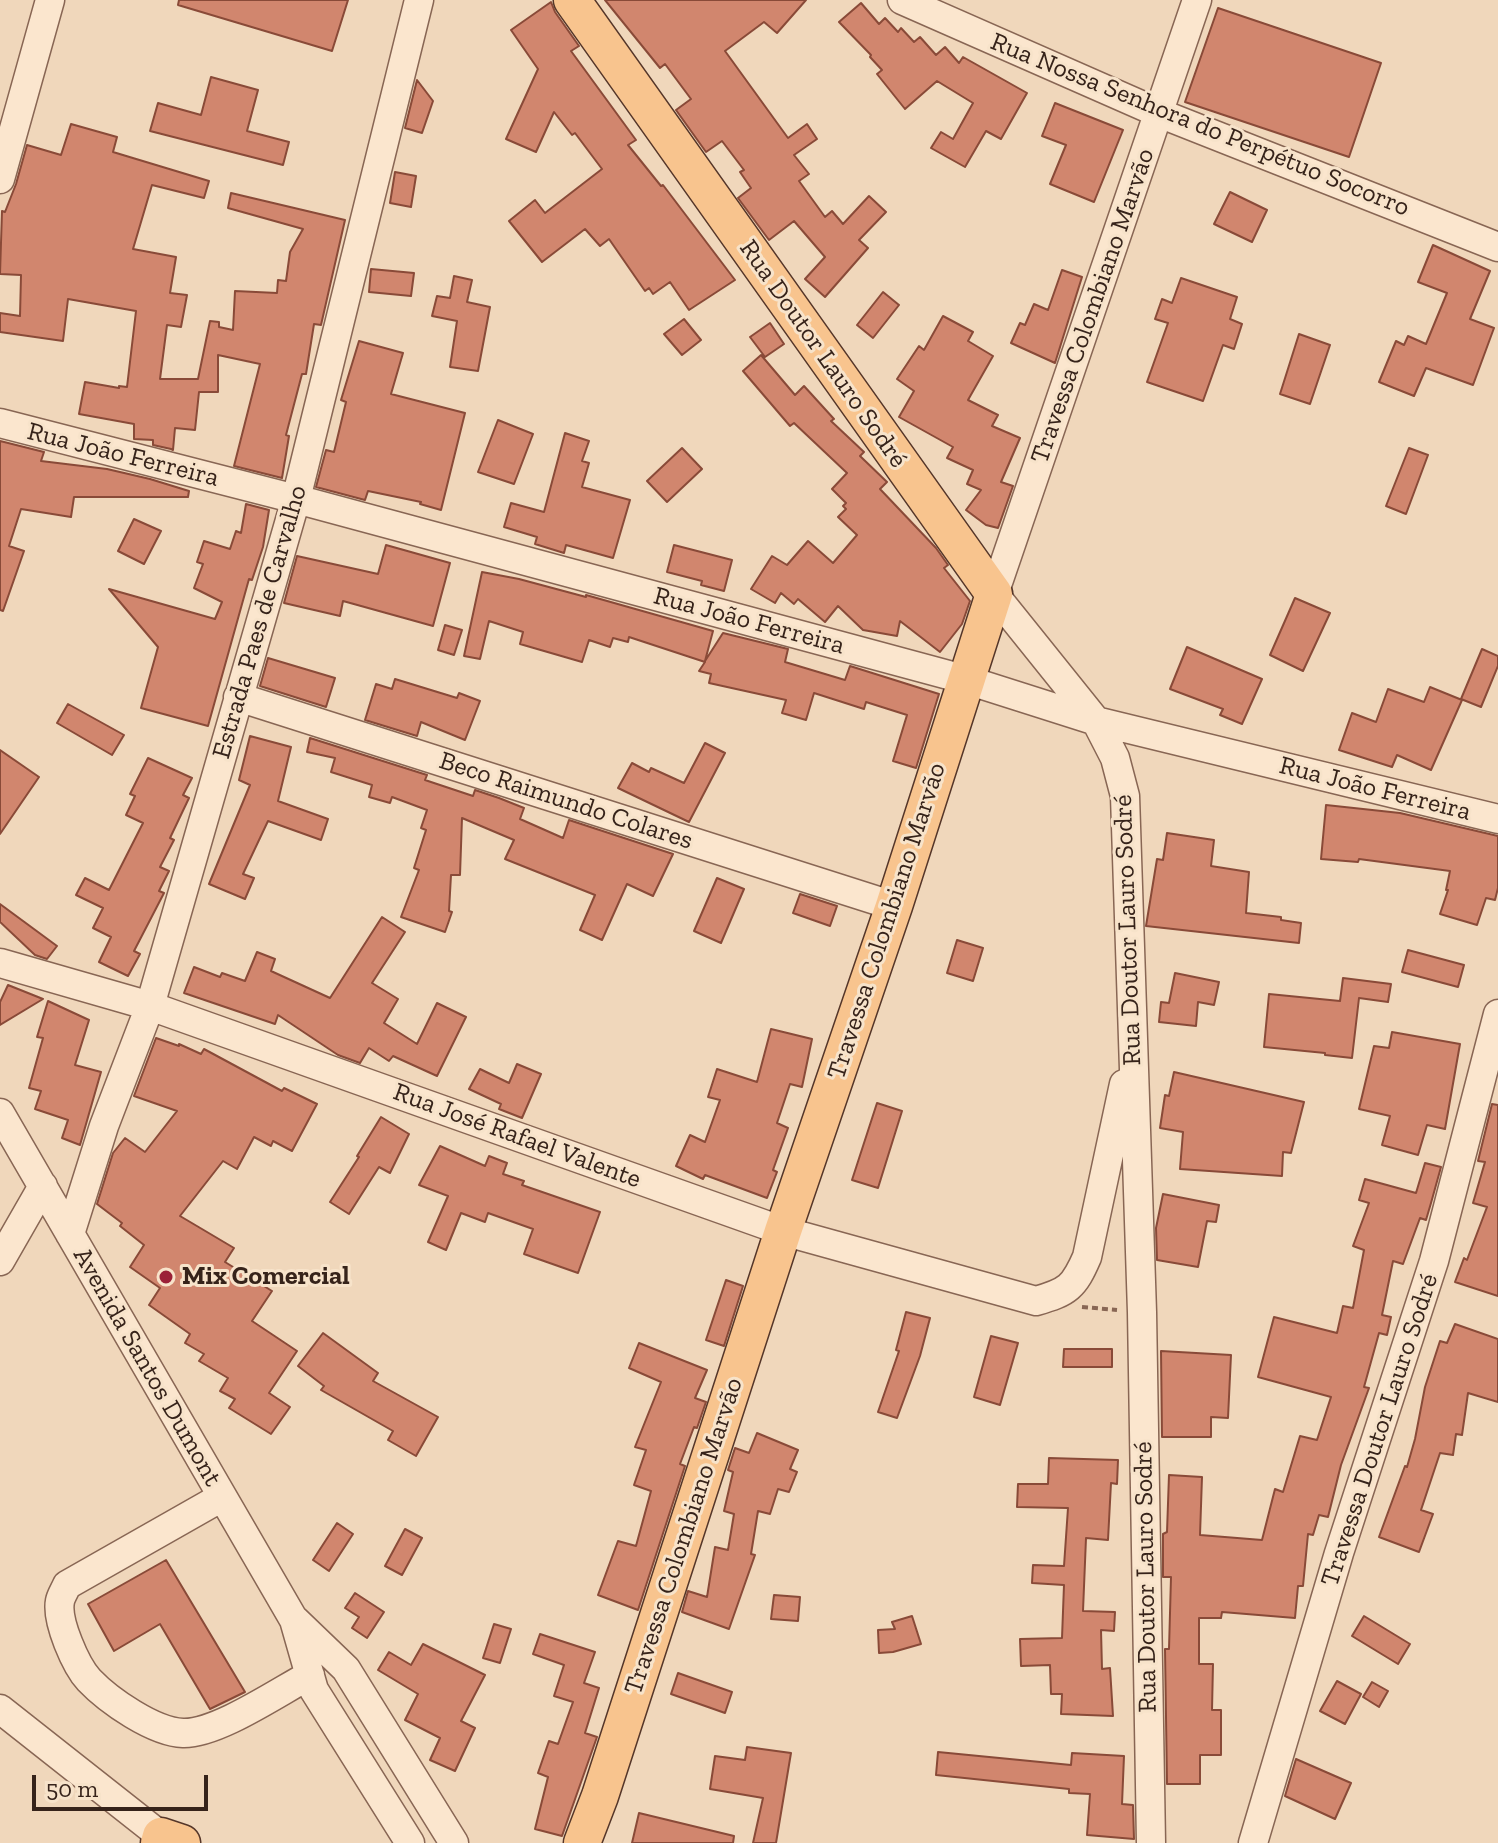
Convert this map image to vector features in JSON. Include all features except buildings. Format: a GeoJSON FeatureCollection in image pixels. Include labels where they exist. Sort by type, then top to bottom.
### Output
{"type":"FeatureCollection","features":[{"type":"Feature","properties":{"kind":"main road","name":"Rua Doutor Lauro Sodré"},"geometry":{"type":"LineString","coordinates":[[572,0],[994,594]]}},
{"type":"Feature","properties":{"kind":"main road","name":"Travessa Colombiano Marvão"},"geometry":{"type":"LineString","coordinates":[[582,1843],[600,1796],[783,1231],[894,906],[994,594]]}},
{"type":"Feature","properties":{"kind":"street"},"geometry":{"type":"LineString","coordinates":[[0,179],[50,0]]}},
{"type":"Feature","properties":{"kind":"street","name":"Estrada Paes de Carvalho"},"geometry":{"type":"LineString","coordinates":[[70,1234],[104,1126],[150,1006],[296,499],[419,0]]}},
{"type":"Feature","properties":{"kind":"street","name":"Rua Nossa Senhora do Perpétuo Socorro"},"geometry":{"type":"LineString","coordinates":[[902,0],[1159,113],[1498,247]]}},
{"type":"Feature","properties":{"kind":"street","name":"Travessa Colombiano Marvão"},"geometry":{"type":"LineString","coordinates":[[994,594],[1197,0]]}},
{"type":"Feature","properties":{"kind":"street","name":"Rua João Ferreira"},"geometry":{"type":"LineString","coordinates":[[0,423],[296,499],[967,680],[1096,721],[1498,819]]}},
{"type":"Feature","properties":{"kind":"street","name":"Rua Doutor Lauro Sodré"},"geometry":{"type":"LineString","coordinates":[[994,594],[1096,721],[1115,758],[1125,796],[1142,1312],[1151,1843]]}},
{"type":"Feature","properties":{"kind":"street","name":"Beco Raimundo Colares"},"geometry":{"type":"LineString","coordinates":[[238,697],[894,906]]}},
{"type":"Feature","properties":{"kind":"street","name":"Rua José Rafael Valente"},"geometry":{"type":"LineString","coordinates":[[0,963],[150,1006],[783,1231],[1036,1301]]}},
{"type":"Feature","properties":{"kind":"street","name":"Travessa Doutor Lauro Sodré"},"geometry":{"type":"LineString","coordinates":[[1253,1843],[1339,1553],[1434,1261],[1498,1014]]}},
{"type":"Feature","properties":{"kind":"street"},"geometry":{"type":"LineString","coordinates":[[1036,1301],[1055,1296],[1076,1281],[1087,1257],[1133,1043]]}},
{"type":"Feature","properties":{"kind":"street","name":"Avenida Santos Dumont"},"geometry":{"type":"LineString","coordinates":[[0,1113],[294,1620],[314,1690],[410,1843]]}},
{"type":"Feature","properties":{"kind":"street"},"geometry":{"type":"LineString","coordinates":[[0,1261],[43,1186]]}},
{"type":"Feature","properties":{"kind":"street"},"geometry":{"type":"LineString","coordinates":[[222,1497],[67,1585],[59,1602],[63,1632],[87,1678],[112,1699],[159,1728],[171,1731],[184,1733],[209,1729],[310,1675]]}},
{"type":"Feature","properties":{"kind":"street","name":"Avenida Santos Dumont"},"geometry":{"type":"LineString","coordinates":[[294,1620],[346,1669],[454,1843]]}},
{"type":"Feature","properties":{"kind":"street"},"geometry":{"type":"LineString","coordinates":[[0,1709],[167,1841]]}},
{"type":"Feature","properties":{"kind":"path"},"geometry":{"type":"LineString","coordinates":[[1036,1301],[1142,1312]]}},
{"type":"Feature","properties":{"kind":"place","name":"Mix Comercial"},"geometry":{"type":"Point","coordinates":[166,1277]}}]}
